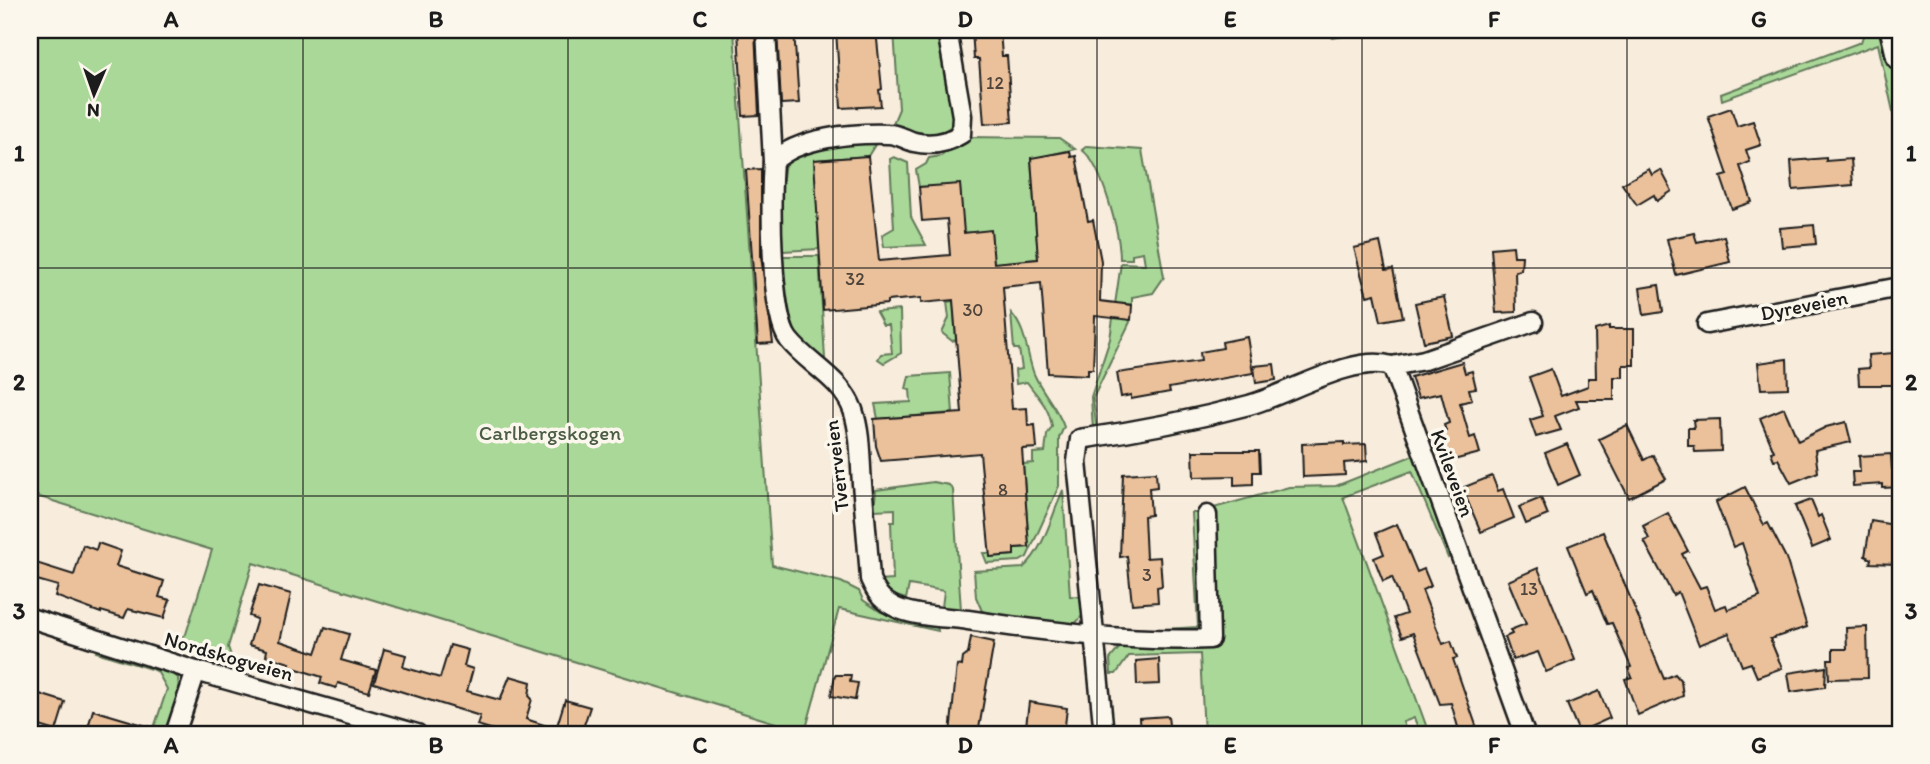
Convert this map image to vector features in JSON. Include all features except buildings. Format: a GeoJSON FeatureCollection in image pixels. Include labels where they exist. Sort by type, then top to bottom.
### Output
{"type":"FeatureCollection","features":[{"type":"Feature","properties":{"kind":"main road"},"geometry":{"type":"LineString","coordinates":[[1894,30],[1900,56]]}},
{"type":"Feature","properties":{"kind":"street","name":"Tverrveien"},"geometry":{"type":"LineString","coordinates":[[766,30],[773,162],[772,213],[779,322],[791,343],[826,372],[846,396],[852,408],[860,442],[870,579],[878,597],[899,609],[925,615],[1096,637],[1210,639],[1206,515]]}},
{"type":"Feature","properties":{"kind":"street"},"geometry":{"type":"LineString","coordinates":[[773,162],[790,149],[831,139],[888,134],[913,142],[940,143],[961,134],[962,116],[947,30]]}},
{"type":"Feature","properties":{"kind":"street","name":"Dyreveien"},"geometry":{"type":"LineString","coordinates":[[1707,324],[1900,287]]}},
{"type":"Feature","properties":{"kind":"street"},"geometry":{"type":"LineString","coordinates":[[1104,734],[1077,462],[1080,439],[1179,422],[1253,404],[1364,363],[1392,366],[1424,360],[1534,322]]}},
{"type":"Feature","properties":{"kind":"street","name":"Kvileveien"},"geometry":{"type":"LineString","coordinates":[[1392,366],[1525,734]]}},
{"type":"Feature","properties":{"kind":"street","name":"Nordskogveien"},"geometry":{"type":"LineString","coordinates":[[30,618],[196,671],[417,734]]}},
{"type":"Feature","properties":{"kind":"street"},"geometry":{"type":"LineString","coordinates":[[175,734],[196,671]]}},
{"type":"Feature","properties":{"kind":"green space","name":"Carlbergskogen"},"geometry":{"type":"Polygon","coordinates":[[[30,30],[752,30],[734,31],[772,565],[841,582],[859,591],[863,600],[881,612],[937,626],[938,631],[839,609],[805,732],[253,563],[228,647],[235,668],[169,646],[186,634],[212,550],[30,494],[30,30]]]}},
{"type":"Feature","properties":{"kind":"green space"},"geometry":{"type":"Polygon","coordinates":[[[894,30],[942,30],[955,119],[950,127],[934,137],[891,128],[899,109],[894,30]]]}},
{"type":"Feature","properties":{"kind":"green space"},"geometry":{"type":"Polygon","coordinates":[[[1324,30],[1376,30],[1333,38],[1324,30]]]}},
{"type":"Feature","properties":{"kind":"green space"},"geometry":{"type":"Polygon","coordinates":[[[1865,30],[1884,30],[1900,101],[1900,143],[1878,44],[1722,100],[1721,94],[1861,42],[1865,30]]]}},
{"type":"Feature","properties":{"kind":"green space"},"geometry":{"type":"Polygon","coordinates":[[[967,137],[1059,138],[1075,149],[1031,159],[1038,259],[994,263],[991,231],[963,233],[960,186],[919,187],[916,170],[926,164],[929,158],[941,156],[967,137]]]}},
{"type":"Feature","properties":{"kind":"green space"},"geometry":{"type":"Polygon","coordinates":[[[878,140],[868,156],[815,160],[819,249],[783,251],[780,202],[785,162],[806,152],[878,140]]]}},
{"type":"Feature","properties":{"kind":"green space"},"geometry":{"type":"Polygon","coordinates":[[[1087,146],[1142,150],[1164,277],[1153,293],[1132,297],[1132,305],[1123,304],[1130,322],[1093,398],[1097,431],[1093,430],[1091,397],[1110,339],[1121,263],[1145,264],[1143,252],[1132,254],[1132,259],[1120,259],[1117,233],[1103,184],[1082,150],[1087,146]]]}},
{"type":"Feature","properties":{"kind":"green space"},"geometry":{"type":"Polygon","coordinates":[[[894,157],[908,163],[911,217],[926,245],[884,247],[882,235],[894,228],[890,159],[894,157]]]}},
{"type":"Feature","properties":{"kind":"green space"},"geometry":{"type":"Polygon","coordinates":[[[783,256],[819,256],[825,359],[811,351],[793,329],[786,301],[783,256]]]}},
{"type":"Feature","properties":{"kind":"green space"},"geometry":{"type":"Polygon","coordinates":[[[953,301],[956,340],[952,341],[942,333],[949,318],[947,302],[953,301]]]}},
{"type":"Feature","properties":{"kind":"green space"},"geometry":{"type":"Polygon","coordinates":[[[900,310],[901,353],[884,363],[878,359],[881,354],[892,353],[889,325],[883,325],[876,312],[900,310]]]}},
{"type":"Feature","properties":{"kind":"green space"},"geometry":{"type":"Polygon","coordinates":[[[1011,313],[1023,334],[1034,374],[1064,427],[1059,438],[1059,486],[1027,557],[1020,561],[987,563],[983,553],[990,553],[991,557],[1014,555],[1014,548],[1029,547],[1023,464],[1033,463],[1033,453],[1045,452],[1047,435],[1052,427],[1046,408],[1027,382],[1016,384],[1015,370],[1022,369],[1019,349],[1014,349],[1011,313]]]}},
{"type":"Feature","properties":{"kind":"green space"},"geometry":{"type":"Polygon","coordinates":[[[950,373],[953,413],[878,419],[875,404],[911,402],[910,390],[906,389],[909,376],[950,373]]]}},
{"type":"Feature","properties":{"kind":"green space"},"geometry":{"type":"Polygon","coordinates":[[[1414,455],[1452,554],[1448,558],[1412,471],[1343,497],[1427,728],[1419,730],[1414,718],[1403,722],[1407,734],[1204,734],[1200,654],[1129,656],[1116,674],[1111,674],[1110,659],[1120,647],[1212,641],[1210,509],[1289,487],[1336,486],[1414,455]]]}},
{"type":"Feature","properties":{"kind":"green space"},"geometry":{"type":"Polygon","coordinates":[[[933,482],[949,485],[953,490],[961,610],[942,607],[944,591],[909,585],[906,599],[886,593],[879,581],[893,580],[891,522],[895,522],[895,509],[874,510],[876,490],[933,482]]]}},
{"type":"Feature","properties":{"kind":"green space"},"geometry":{"type":"Polygon","coordinates":[[[1063,490],[1070,596],[1085,597],[1086,606],[1082,616],[1073,625],[1053,625],[982,611],[976,597],[974,571],[1023,568],[1037,552],[1063,490]]]}},
{"type":"Feature","properties":{"kind":"green space"},"geometry":{"type":"Polygon","coordinates":[[[1192,513],[1201,513],[1205,632],[1130,631],[1198,627],[1192,513]]]}},
{"type":"Feature","properties":{"kind":"green space"},"geometry":{"type":"Polygon","coordinates":[[[99,647],[172,672],[178,678],[179,692],[165,734],[152,734],[167,689],[157,671],[96,652],[99,647]]]}}]}
